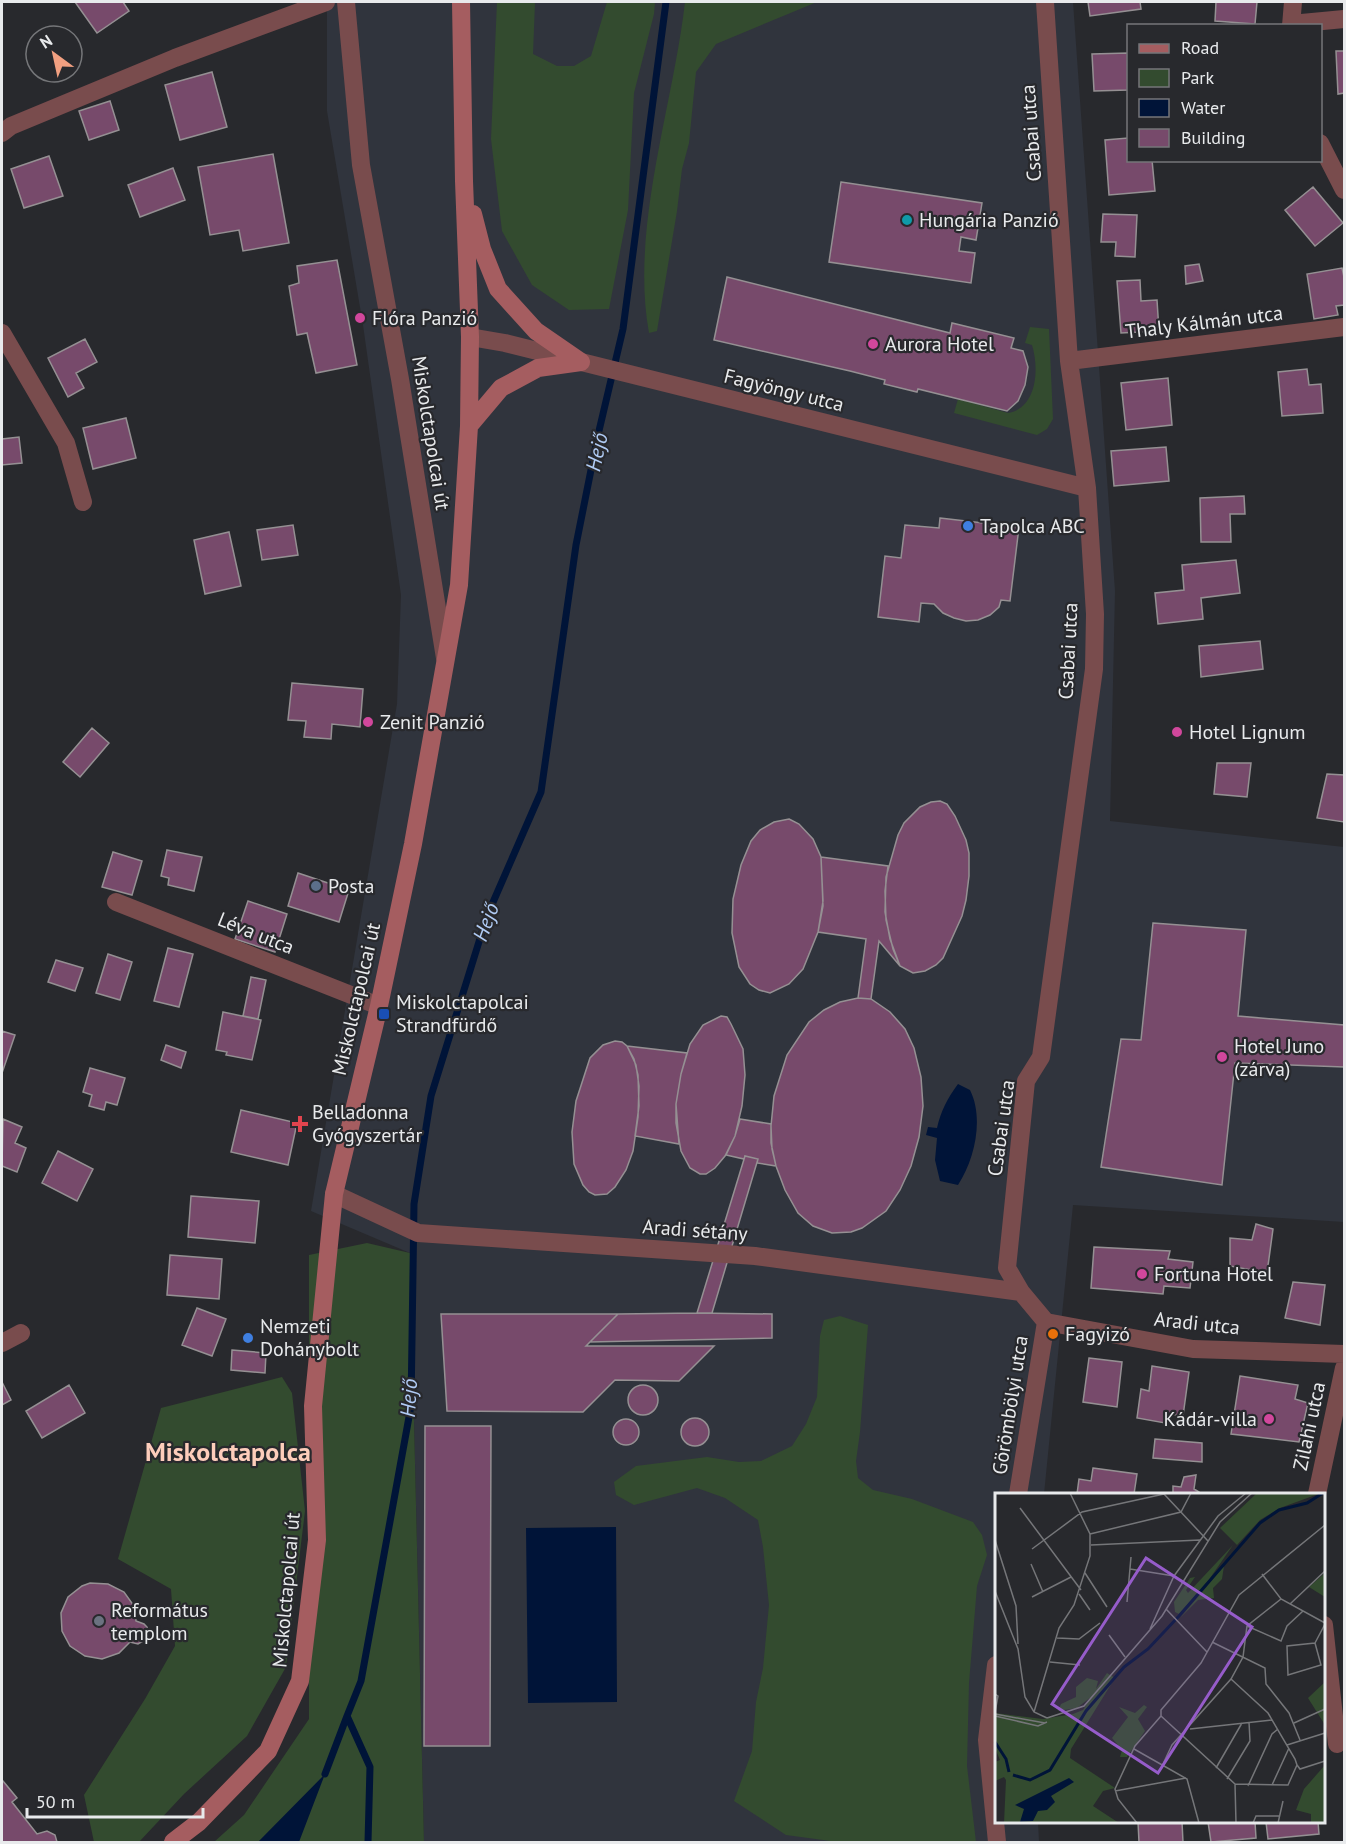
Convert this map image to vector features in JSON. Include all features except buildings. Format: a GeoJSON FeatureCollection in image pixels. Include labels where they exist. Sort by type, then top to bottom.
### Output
{"type":"FeatureCollection","features":[{"type":"Feature","properties":{"kind":"street"},"geometry":{"type":"LineString","coordinates":[[2,133],[11,126],[175,58],[326,2]]}},
{"type":"Feature","properties":{"kind":"street","name":"Miskolctapolcai út"},"geometry":{"type":"LineString","coordinates":[[346,2],[361,165],[400,379],[445,658]]}},
{"type":"Feature","properties":{"kind":"street","name":"Miskolctapolcai út"},"geometry":{"type":"LineString","coordinates":[[173,1842],[199,1822],[268,1751],[300,1681],[317,1540],[313,1406],[334,1194],[379,1006],[413,844],[459,585],[469,426],[470,338],[460,2]]}},
{"type":"Feature","properties":{"kind":"street","name":"Csabai utca"},"geometry":{"type":"LineString","coordinates":[[1022,1292],[1007,1268],[1026,1081],[1041,1056],[1094,669],[1095,614],[1087,488],[1069,362],[1045,2]]}},
{"type":"Feature","properties":{"kind":"street"},"geometry":{"type":"LineString","coordinates":[[1291,24],[1293,2]]}},
{"type":"Feature","properties":{"kind":"street"},"geometry":{"type":"LineString","coordinates":[[1300,24],[1344,19]]}},
{"type":"Feature","properties":{"kind":"street"},"geometry":{"type":"LineString","coordinates":[[1322,147],[1344,190]]}},
{"type":"Feature","properties":{"kind":"street"},"geometry":{"type":"LineString","coordinates":[[464,181],[482,249],[498,289],[536,331],[581,362]]}},
{"type":"Feature","properties":{"kind":"street","name":"Thaly Kálmán utca"},"geometry":{"type":"LineString","coordinates":[[1069,362],[1344,327]]}},
{"type":"Feature","properties":{"kind":"street"},"geometry":{"type":"LineString","coordinates":[[2,333],[66,442],[83,502]]}},
{"type":"Feature","properties":{"kind":"street","name":"Fagyöngy utca"},"geometry":{"type":"LineString","coordinates":[[470,338],[505,343],[1087,488]]}},
{"type":"Feature","properties":{"kind":"street"},"geometry":{"type":"LineString","coordinates":[[469,426],[501,388],[538,368],[581,362]]}},
{"type":"Feature","properties":{"kind":"street","name":"Léva utca"},"geometry":{"type":"LineString","coordinates":[[116,902],[379,1006]]}},
{"type":"Feature","properties":{"kind":"street","name":"Aradi sétány"},"geometry":{"type":"LineString","coordinates":[[334,1194],[418,1233],[755,1256],[1022,1292]]}},
{"type":"Feature","properties":{"kind":"street"},"geometry":{"type":"LineString","coordinates":[[1022,1292],[1046,1322]]}},
{"type":"Feature","properties":{"kind":"street","name":"Aradi utca"},"geometry":{"type":"LineString","coordinates":[[1046,1322],[1193,1349],[1344,1354]]}},
{"type":"Feature","properties":{"kind":"street","name":"Görömbölyi utca"},"geometry":{"type":"LineString","coordinates":[[1018,1493],[1046,1322]]}},
{"type":"Feature","properties":{"kind":"street"},"geometry":{"type":"LineString","coordinates":[[2,1343],[21,1333]]}},
{"type":"Feature","properties":{"kind":"street","name":"Zilahi utca"},"geometry":{"type":"LineString","coordinates":[[1317,1493],[1344,1368]]}},
{"type":"Feature","properties":{"kind":"street"},"geometry":{"type":"LineString","coordinates":[[1325,1644],[1335,1744]]}},
{"type":"Feature","properties":{"kind":"street"},"geometry":{"type":"LineString","coordinates":[[995,1673],[987,1740],[993,1770],[995,1806]]}},
{"type":"Feature","properties":{"kind":"street"},"geometry":{"type":"LineString","coordinates":[[996,1823],[997,1842]]}},
{"type":"Feature","properties":{"kind":"shaded area"},"geometry":{"type":"Polygon","coordinates":[[[327,2],[1073,2],[1115,591],[1110,821],[1344,847],[1344,1222],[1073,1205],[1044,1493],[995,1493],[995,1823],[1038,1823],[1039,1842],[424,1842],[410,1253],[311,1211],[397,704],[401,595],[363,325],[327,111],[327,2]]]}},
{"type":"Feature","properties":{"kind":"green space"},"geometry":{"type":"Polygon","coordinates":[[[497,2],[535,2],[533,54],[557,66],[574,66],[591,56],[607,2],[655,2],[634,93],[628,210],[609,309],[569,310],[532,285],[502,231],[491,139],[497,2]]]}},
{"type":"Feature","properties":{"kind":"green space"},"geometry":{"type":"Polygon","coordinates":[[[685,2],[817,2],[716,44],[696,72],[689,143],[682,169],[657,331],[649,333],[645,293],[645,252],[649,210],[685,2]]]}},
{"type":"Feature","properties":{"kind":"green space"},"geometry":{"type":"Polygon","coordinates":[[[1030,327],[1049,329],[1053,419],[1047,429],[1037,435],[954,413],[958,399],[1008,413],[1018,410],[1025,403],[1031,395],[1035,375],[1032,345],[1025,343],[1030,327]]]}},
{"type":"Feature","properties":{"kind":"green space"},"geometry":{"type":"Polygon","coordinates":[[[367,1243],[410,1253],[424,1842],[214,1842],[244,1815],[309,1719],[309,1255],[367,1243]]]}},
{"type":"Feature","properties":{"kind":"green space"},"geometry":{"type":"Polygon","coordinates":[[[840,1316],[868,1325],[856,1461],[858,1478],[873,1490],[912,1499],[973,1522],[982,1535],[987,1555],[977,1586],[969,1683],[967,1766],[976,1842],[838,1842],[786,1835],[734,1801],[752,1751],[769,1605],[758,1520],[725,1498],[697,1488],[634,1505],[616,1495],[614,1482],[636,1466],[707,1457],[739,1462],[761,1461],[792,1446],[806,1424],[817,1397],[820,1336],[824,1320],[840,1316]]]}},
{"type":"Feature","properties":{"kind":"green space"},"geometry":{"type":"Polygon","coordinates":[[[282,1377],[292,1393],[305,1511],[286,1667],[247,1736],[184,1794],[139,1842],[94,1842],[84,1795],[145,1699],[175,1646],[171,1589],[118,1559],[161,1408],[282,1377]]]}},
{"type":"Feature","properties":{"kind":"water"},"geometry":{"type":"Polygon","coordinates":[[[958,1084],[970,1090],[974,1101],[977,1126],[973,1151],[958,1185],[940,1181],[935,1160],[937,1138],[926,1135],[928,1127],[937,1128],[945,1105],[958,1084]]]}},
{"type":"Feature","properties":{"kind":"water"},"geometry":{"type":"Polygon","coordinates":[[[616,1527],[617,1702],[528,1703],[526,1528],[616,1527]]]}},
{"type":"Feature","properties":{"kind":"water"},"geometry":{"type":"Polygon","coordinates":[[[325,1774],[299,1842],[258,1842],[325,1774]]]}},
{"type":"Feature","properties":{"kind":"waterway","name":"Hejő"},"geometry":{"type":"LineString","coordinates":[[368,1842],[370,1767],[347,1716],[361,1681],[411,1406],[414,1204],[431,1096],[487,916],[541,792],[576,545],[598,435],[623,329],[666,2]]}},
{"type":"Feature","properties":{"kind":"waterway"},"geometry":{"type":"LineString","coordinates":[[325,1774],[347,1716]]}},
{"type":"Feature","properties":{"kind":"place","name":"Hungária Panzió"},"geometry":{"type":"Point","coordinates":[907,220]}},
{"type":"Feature","properties":{"kind":"place","name":"Flóra Panzió"},"geometry":{"type":"Point","coordinates":[360,318]}},
{"type":"Feature","properties":{"kind":"place","name":"Aurora Hotel"},"geometry":{"type":"Point","coordinates":[873,344]}},
{"type":"Feature","properties":{"kind":"place","name":"Tapolca ABC"},"geometry":{"type":"Point","coordinates":[968,526]}},
{"type":"Feature","properties":{"kind":"place","name":"Zenit Panzió"},"geometry":{"type":"Point","coordinates":[368,722]}},
{"type":"Feature","properties":{"kind":"place","name":"Hotel Lignum"},"geometry":{"type":"Point","coordinates":[1177,732]}},
{"type":"Feature","properties":{"kind":"place","name":"Posta"},"geometry":{"type":"Point","coordinates":[316,886]}},
{"type":"Feature","properties":{"kind":"place","name":"Miskolctapolcai Strandfürdő"},"geometry":{"type":"Point","coordinates":[384,1014]}},
{"type":"Feature","properties":{"kind":"place","name":"Hotel Juno (zárva)"},"geometry":{"type":"Point","coordinates":[1222,1057]}},
{"type":"Feature","properties":{"kind":"place","name":"Belladonna Gyógyszertár"},"geometry":{"type":"Point","coordinates":[300,1124]}},
{"type":"Feature","properties":{"kind":"place","name":"Fortuna Hotel"},"geometry":{"type":"Point","coordinates":[1142,1274]}},
{"type":"Feature","properties":{"kind":"place","name":"Fagyizó"},"geometry":{"type":"Point","coordinates":[1053,1334]}},
{"type":"Feature","properties":{"kind":"place","name":"Nemzeti Dohánybolt"},"geometry":{"type":"Point","coordinates":[248,1338]}},
{"type":"Feature","properties":{"kind":"place","name":"Kádár-villa"},"geometry":{"type":"Point","coordinates":[1269,1419]}},
{"type":"Feature","properties":{"kind":"place","name":"Református templom"},"geometry":{"type":"Point","coordinates":[99,1621]}},
{"type":"Feature","properties":{"kind":"district","name":"Miskolctapolca"},"geometry":{"type":"Point","coordinates":[228,1452]}}]}
